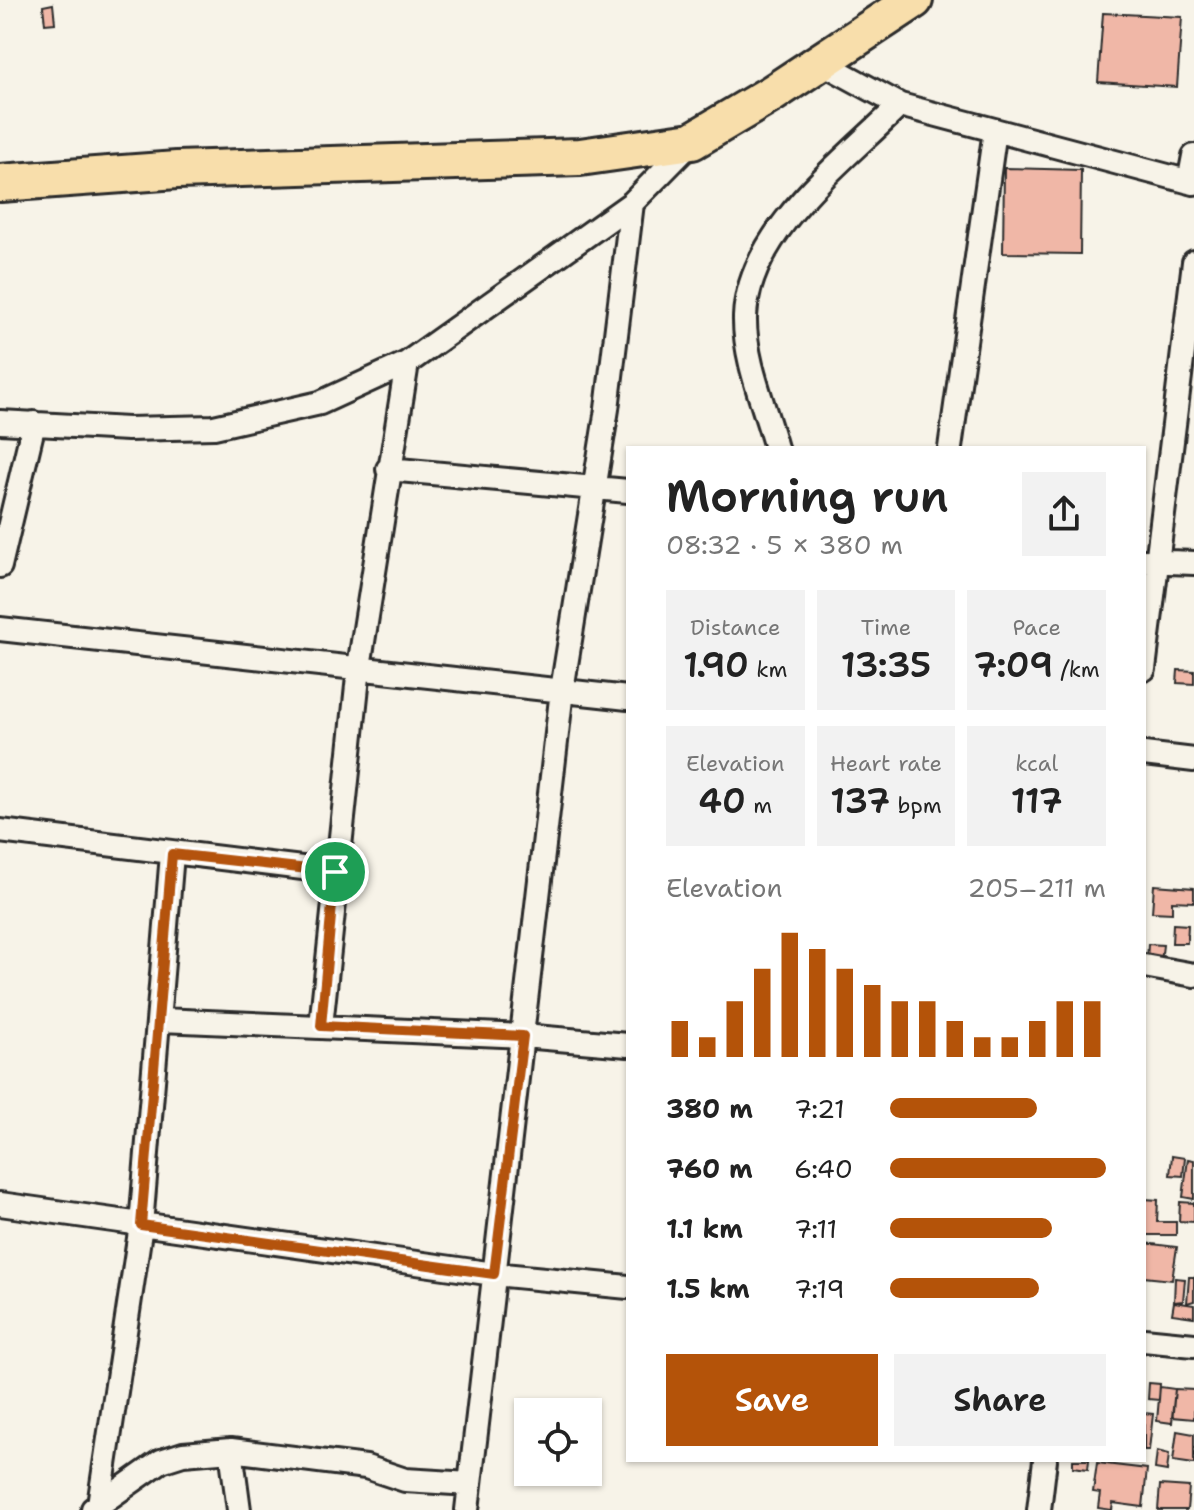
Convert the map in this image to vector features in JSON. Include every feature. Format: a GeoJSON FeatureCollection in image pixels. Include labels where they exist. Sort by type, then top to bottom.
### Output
{"type":"FeatureCollection","features":[{"type":"Feature","properties":{"kind":"highway"},"geometry":{"type":"LineString","coordinates":[[0,183],[177,170],[580,157],[692,141],[821,62],[914,0]]}},
{"type":"Feature","properties":{"kind":"street"},"geometry":{"type":"LineString","coordinates":[[821,62],[900,105],[1191,182],[1194,156]]}},
{"type":"Feature","properties":{"kind":"street"},"geometry":{"type":"LineString","coordinates":[[775,446],[750,355],[745,319],[749,283],[763,250],[784,221],[900,105]]}},
{"type":"Feature","properties":{"kind":"street"},"geometry":{"type":"LineString","coordinates":[[950,446],[995,130]]}},
{"type":"Feature","properties":{"kind":"street"},"geometry":{"type":"LineString","coordinates":[[0,422],[128,429],[214,427],[320,403],[407,363],[632,203],[692,141]]}},
{"type":"Feature","properties":{"kind":"street"},"geometry":{"type":"LineString","coordinates":[[467,1510],[562,690],[594,487],[632,203]]}},
{"type":"Feature","properties":{"kind":"street"},"geometry":{"type":"LineString","coordinates":[[1146,633],[1150,562],[1194,262]]}},
{"type":"Feature","properties":{"kind":"street"},"geometry":{"type":"LineString","coordinates":[[321,1026],[359,667],[407,363]]}},
{"type":"Feature","properties":{"kind":"street"},"geometry":{"type":"LineString","coordinates":[[0,566],[34,423]]}},
{"type":"Feature","properties":{"kind":"street"},"geometry":{"type":"LineString","coordinates":[[388,469],[626,491]]}},
{"type":"Feature","properties":{"kind":"street"},"geometry":{"type":"LineString","coordinates":[[1150,562],[1194,563]]}},
{"type":"Feature","properties":{"kind":"street"},"geometry":{"type":"LineString","coordinates":[[0,629],[626,698]]}},
{"type":"Feature","properties":{"kind":"street"},"geometry":{"type":"LineString","coordinates":[[1146,754],[1194,760]]}},
{"type":"Feature","properties":{"kind":"street"},"geometry":{"type":"LineString","coordinates":[[0,831],[335,872]]}},
{"type":"Feature","properties":{"kind":"street"},"geometry":{"type":"LineString","coordinates":[[96,1508],[141,1225],[161,1020],[172,854]]}},
{"type":"Feature","properties":{"kind":"street"},"geometry":{"type":"LineString","coordinates":[[1146,966],[1194,975]]}},
{"type":"Feature","properties":{"kind":"street"},"geometry":{"type":"LineString","coordinates":[[161,1020],[523,1036],[626,1045]]}},
{"type":"Feature","properties":{"kind":"street"},"geometry":{"type":"LineString","coordinates":[[0,1204],[494,1274],[626,1287]]}},
{"type":"Feature","properties":{"kind":"street"},"geometry":{"type":"LineString","coordinates":[[1146,1340],[1194,1345]]}},
{"type":"Feature","properties":{"kind":"street"},"geometry":{"type":"LineString","coordinates":[[96,1508],[161,1461],[183,1454],[231,1450],[366,1467],[405,1480],[470,1484]]}},
{"type":"Feature","properties":{"kind":"street"},"geometry":{"type":"LineString","coordinates":[[231,1450],[239,1510]]}},
{"type":"Feature","properties":{"kind":"street"},"geometry":{"type":"LineString","coordinates":[[1039,1510],[1045,1462]]}},
{"type":"Feature","properties":{"kind":"building"},"geometry":{"type":"Polygon","coordinates":[[[53,4],[55,23],[45,24],[43,6],[53,4]]]}},
{"type":"Feature","properties":{"kind":"building"},"geometry":{"type":"Polygon","coordinates":[[[1103,13],[1182,17],[1177,87],[1098,82],[1103,13]]]}},
{"type":"Feature","properties":{"kind":"building"},"geometry":{"type":"Polygon","coordinates":[[[1004,168],[1081,170],[1080,254],[1003,253],[1004,168]]]}},
{"type":"Feature","properties":{"kind":"building"},"geometry":{"type":"Polygon","coordinates":[[[1178,670],[1194,671],[1194,684],[1177,683],[1178,670]]]}},
{"type":"Feature","properties":{"kind":"building"},"geometry":{"type":"Polygon","coordinates":[[[1154,885],[1194,888],[1194,902],[1172,901],[1172,913],[1152,912],[1154,885]]]}},
{"type":"Feature","properties":{"kind":"building"},"geometry":{"type":"Polygon","coordinates":[[[1173,924],[1188,925],[1187,943],[1172,943],[1173,924]]]}},
{"type":"Feature","properties":{"kind":"building"},"geometry":{"type":"Polygon","coordinates":[[[1148,944],[1163,945],[1161,962],[1147,961],[1148,944]]]}},
{"type":"Feature","properties":{"kind":"building"},"geometry":{"type":"Polygon","coordinates":[[[1172,1156],[1185,1158],[1183,1176],[1170,1175],[1172,1156]]]}},
{"type":"Feature","properties":{"kind":"building"},"geometry":{"type":"Polygon","coordinates":[[[1188,1159],[1194,1160],[1194,1199],[1183,1197],[1188,1159]]]}},
{"type":"Feature","properties":{"kind":"building"},"geometry":{"type":"Polygon","coordinates":[[[1146,1199],[1158,1200],[1157,1222],[1176,1222],[1176,1235],[1146,1235],[1146,1199]]]}},
{"type":"Feature","properties":{"kind":"building"},"geometry":{"type":"Polygon","coordinates":[[[1180,1202],[1194,1203],[1194,1222],[1179,1221],[1180,1202]]]}},
{"type":"Feature","properties":{"kind":"building"},"geometry":{"type":"Polygon","coordinates":[[[1146,1243],[1177,1247],[1172,1280],[1146,1277],[1146,1243]]]}},
{"type":"Feature","properties":{"kind":"building"},"geometry":{"type":"Polygon","coordinates":[[[1189,1277],[1194,1277],[1194,1301],[1187,1303],[1189,1277]]]}},
{"type":"Feature","properties":{"kind":"building"},"geometry":{"type":"Polygon","coordinates":[[[1175,1278],[1185,1279],[1183,1301],[1174,1302],[1175,1278]]]}},
{"type":"Feature","properties":{"kind":"building"},"geometry":{"type":"Polygon","coordinates":[[[1174,1302],[1194,1305],[1194,1317],[1172,1314],[1174,1302]]]}},
{"type":"Feature","properties":{"kind":"building"},"geometry":{"type":"Polygon","coordinates":[[[1149,1383],[1160,1384],[1159,1400],[1148,1399],[1149,1383]]]}},
{"type":"Feature","properties":{"kind":"building"},"geometry":{"type":"Polygon","coordinates":[[[1160,1387],[1175,1389],[1172,1423],[1157,1421],[1160,1387]]]}},
{"type":"Feature","properties":{"kind":"building"},"geometry":{"type":"Polygon","coordinates":[[[1175,1389],[1194,1390],[1194,1419],[1172,1417],[1175,1389]]]}},
{"type":"Feature","properties":{"kind":"building"},"geometry":{"type":"Polygon","coordinates":[[[1146,1413],[1153,1414],[1149,1450],[1146,1450],[1146,1413]]]}},
{"type":"Feature","properties":{"kind":"building"},"geometry":{"type":"Polygon","coordinates":[[[1177,1431],[1194,1434],[1194,1464],[1173,1461],[1177,1431]]]}},
{"type":"Feature","properties":{"kind":"building"},"geometry":{"type":"Polygon","coordinates":[[[1157,1451],[1169,1454],[1167,1471],[1155,1469],[1157,1451]]]}},
{"type":"Feature","properties":{"kind":"building"},"geometry":{"type":"Polygon","coordinates":[[[1073,1462],[1089,1462],[1088,1469],[1073,1467],[1073,1462]]]}},
{"type":"Feature","properties":{"kind":"building"},"geometry":{"type":"Polygon","coordinates":[[[1097,1463],[1147,1469],[1143,1507],[1113,1503],[1112,1510],[1098,1508],[1100,1493],[1093,1492],[1097,1463]]]}},
{"type":"Feature","properties":{"kind":"building"},"geometry":{"type":"Polygon","coordinates":[[[1160,1485],[1189,1487],[1187,1510],[1158,1510],[1160,1485]]]}},
{"type":"Feature","properties":{"kind":"route"},"geometry":{"type":"LineString","coordinates":[[172,854],[335,872],[321,1026],[523,1036],[494,1274],[141,1225],[161,1020],[172,854]]}}]}
